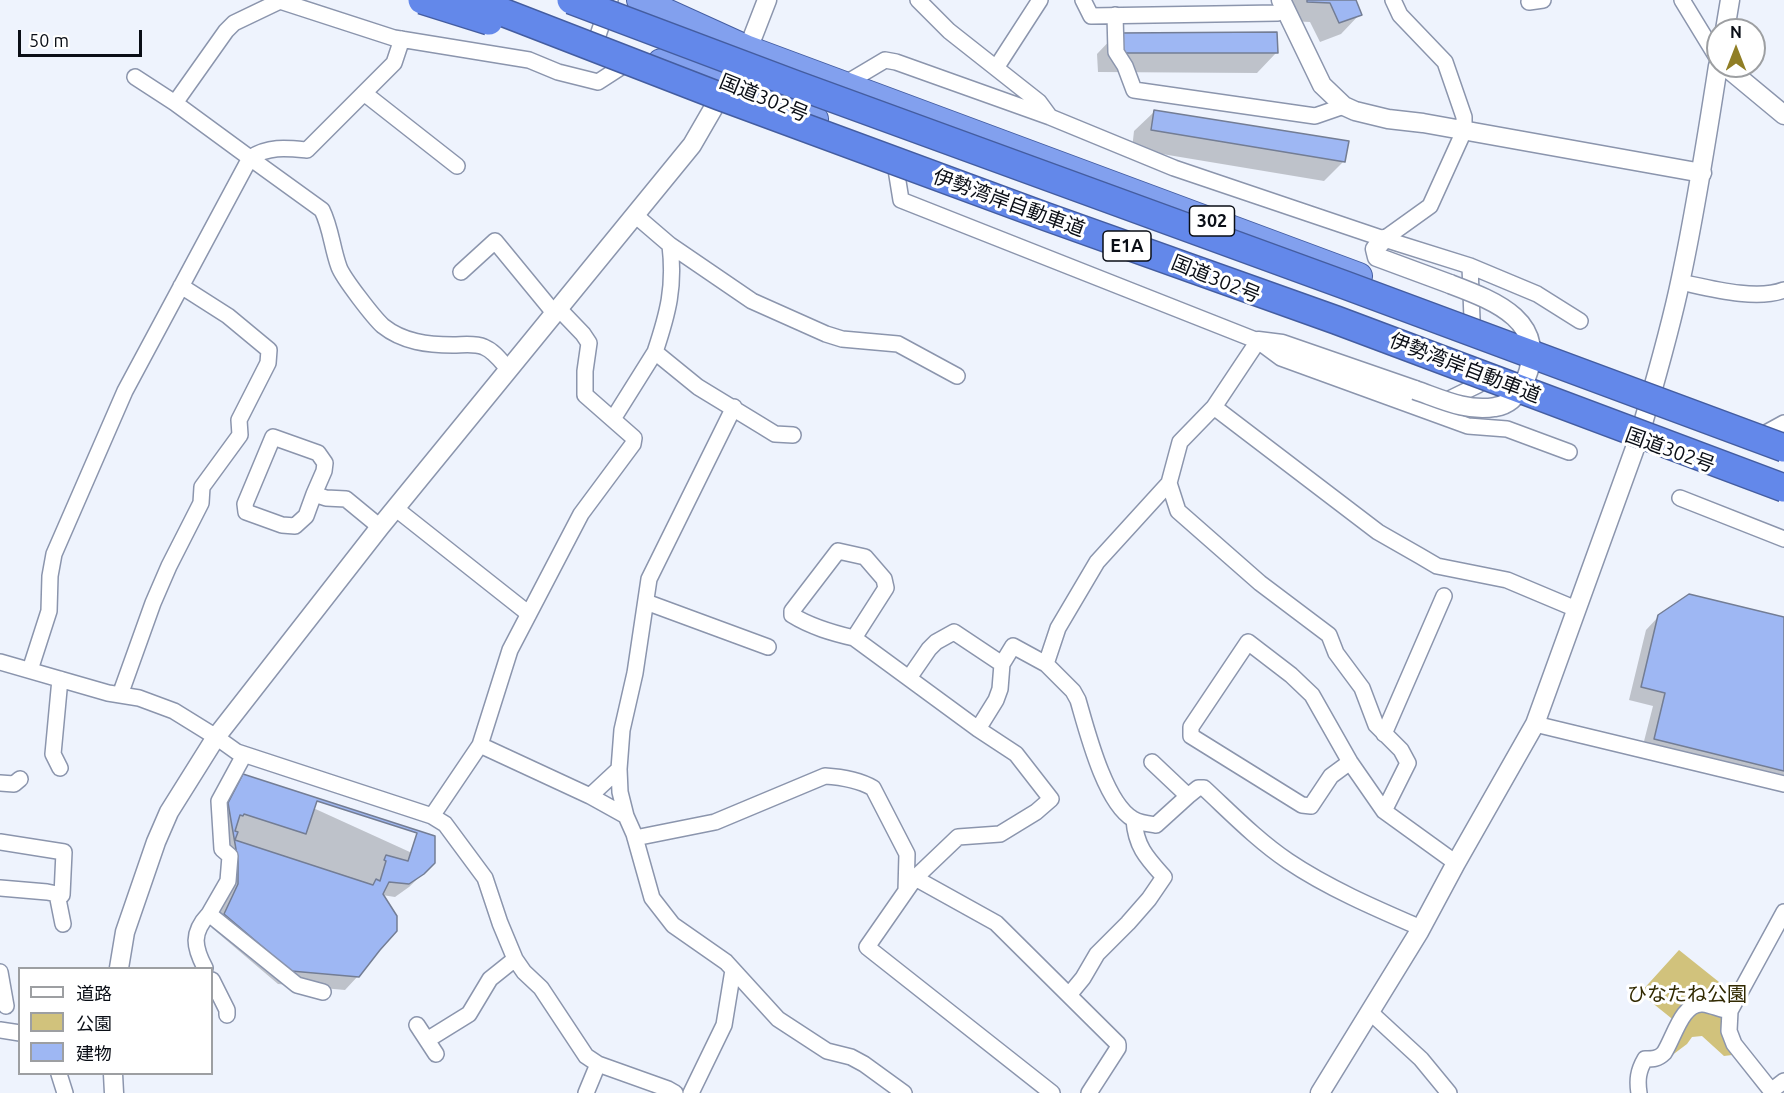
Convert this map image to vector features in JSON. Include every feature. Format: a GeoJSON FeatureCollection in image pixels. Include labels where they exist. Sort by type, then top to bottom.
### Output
{"type":"FeatureCollection","features":[{"type":"Feature","properties":{"kind":"highway"},"geometry":{"type":"LineString","coordinates":[[422,0],[724,89]]}},
{"type":"Feature","properties":{"kind":"highway","name":"伊勢湾岸自動車道"},"geometry":{"type":"LineString","coordinates":[[471,0],[724,89],[1047,217],[1336,320],[1784,489]]}},
{"type":"Feature","properties":{"kind":"highway","name":"国道302号"},"geometry":{"type":"LineString","coordinates":[[480,0],[640,55],[724,89],[893,151],[1478,385],[1639,437],[1784,489]]}},
{"type":"Feature","properties":{"kind":"highway","name":"伊勢湾岸自動車道"},"geometry":{"type":"LineString","coordinates":[[571,0],[794,84],[1368,293],[1779,437]]}},
{"type":"Feature","properties":{"kind":"highway"},"geometry":{"type":"LineString","coordinates":[[594,0],[794,84]]}},
{"type":"Feature","properties":{"kind":"highway","name":"国道302号"},"geometry":{"type":"LineString","coordinates":[[640,0],[748,49],[1472,319],[1652,391],[1779,437]]}},
{"type":"Feature","properties":{"kind":"street"},"geometry":{"type":"LineString","coordinates":[[596,41],[610,0]]}},
{"type":"Feature","properties":{"kind":"street"},"geometry":{"type":"LineString","coordinates":[[119,967],[125,932],[156,842],[169,812],[216,737],[395,508],[692,145],[748,49],[767,0]]}},
{"type":"Feature","properties":{"kind":"street"},"geometry":{"type":"LineString","coordinates":[[918,0],[949,31],[1039,102],[1050,117]]}},
{"type":"Feature","properties":{"kind":"street"},"geometry":{"type":"LineString","coordinates":[[996,68],[1040,0]]}},
{"type":"Feature","properties":{"kind":"street"},"geometry":{"type":"LineString","coordinates":[[1083,0],[1091,16],[1278,13],[1283,4]]}},
{"type":"Feature","properties":{"kind":"street"},"geometry":{"type":"LineString","coordinates":[[893,151],[901,200],[1258,341],[1282,344],[1457,405],[1479,408],[1496,407],[1510,402],[1519,393],[1525,380],[1532,348],[1524,329],[1504,308],[1482,296],[1377,257],[1375,249],[1384,239],[1430,206],[1464,131],[1464,117],[1445,62],[1400,15],[1393,0]]}},
{"type":"Feature","properties":{"kind":"street"},"geometry":{"type":"LineString","coordinates":[[1682,0],[1706,39]]}},
{"type":"Feature","properties":{"kind":"street"},"geometry":{"type":"LineString","coordinates":[[1727,18],[1730,0]]}},
{"type":"Feature","properties":{"kind":"street"},"geometry":{"type":"LineString","coordinates":[[175,103],[234,23],[280,1],[394,38],[529,60],[558,72],[598,82],[640,55]]}},
{"type":"Feature","properties":{"kind":"street"},"geometry":{"type":"LineString","coordinates":[[1283,4],[1322,85],[1344,106],[1355,111],[1388,119],[1423,123],[1702,173]]}},
{"type":"Feature","properties":{"kind":"street"},"geometry":{"type":"LineString","coordinates":[[1115,15],[1116,52],[1125,66],[1134,90],[1315,116],[1344,106]]}},
{"type":"Feature","properties":{"kind":"street"},"geometry":{"type":"LineString","coordinates":[[30,670],[49,611],[50,576],[54,554],[125,391],[250,158],[274,148],[308,150],[394,63],[402,39]]}},
{"type":"Feature","properties":{"kind":"street"},"geometry":{"type":"LineString","coordinates":[[843,85],[885,60],[896,62],[1050,117],[1174,168],[1470,266],[1537,294],[1580,321]]}},
{"type":"Feature","properties":{"kind":"street"},"geometry":{"type":"LineString","coordinates":[[135,78],[175,103],[322,210],[327,219],[344,278],[382,325],[403,338],[423,343],[486,347],[508,369]]}},
{"type":"Feature","properties":{"kind":"street"},"geometry":{"type":"LineString","coordinates":[[1320,1093],[1421,928],[1535,724],[1639,437],[1652,391],[1680,282],[1702,173],[1716,78]]}},
{"type":"Feature","properties":{"kind":"street"},"geometry":{"type":"LineString","coordinates":[[1739,78],[1784,115]]}},
{"type":"Feature","properties":{"kind":"street"},"geometry":{"type":"LineString","coordinates":[[364,93],[457,166]]}},
{"type":"Feature","properties":{"kind":"street"},"geometry":{"type":"LineString","coordinates":[[635,215],[670,245],[752,301],[842,339],[898,344],[957,376]]}},
{"type":"Feature","properties":{"kind":"street"},"geometry":{"type":"LineString","coordinates":[[432,816],[480,745],[510,650],[581,514],[633,444],[634,438],[585,395],[585,371],[589,343],[583,334],[557,311],[495,241],[461,272]]}},
{"type":"Feature","properties":{"kind":"street"},"geometry":{"type":"LineString","coordinates":[[614,419],[656,352],[668,313],[673,270],[670,245]]}},
{"type":"Feature","properties":{"kind":"street"},"geometry":{"type":"LineString","coordinates":[[1470,266],[1472,319]]}},
{"type":"Feature","properties":{"kind":"street"},"geometry":{"type":"LineString","coordinates":[[1680,282],[1729,292],[1755,293],[1784,290]]}},
{"type":"Feature","properties":{"kind":"street"},"geometry":{"type":"LineString","coordinates":[[120,695],[153,603],[201,503],[202,487],[240,435],[239,420],[268,363],[269,350],[228,316],[181,286]]}},
{"type":"Feature","properties":{"kind":"street"},"geometry":{"type":"LineString","coordinates":[[1046,664],[1058,628],[1097,562],[1169,483],[1180,442],[1214,407],[1258,341]]}},
{"type":"Feature","properties":{"kind":"street"},"geometry":{"type":"LineString","coordinates":[[1258,341],[1281,358],[1468,426],[1508,429],[1569,452]]}},
{"type":"Feature","properties":{"kind":"street"},"geometry":{"type":"LineString","coordinates":[[656,352],[698,387],[775,434],[793,435]]}},
{"type":"Feature","properties":{"kind":"street"},"geometry":{"type":"LineString","coordinates":[[1426,411],[1478,385]]}},
{"type":"Feature","properties":{"kind":"street"},"geometry":{"type":"LineString","coordinates":[[734,407],[649,579],[622,730],[620,792],[652,898],[673,925],[726,962],[778,1019],[827,1051],[851,1057],[864,1064],[903,1093]]}},
{"type":"Feature","properties":{"kind":"street"},"geometry":{"type":"LineString","coordinates":[[1214,407],[1378,532],[1437,566],[1507,580],[1576,609]]}},
{"type":"Feature","properties":{"kind":"street"},"geometry":{"type":"LineString","coordinates":[[273,437],[318,453],[325,463],[314,494],[306,516],[295,526],[282,525],[245,510],[245,504],[273,437]]}},
{"type":"Feature","properties":{"kind":"street"},"geometry":{"type":"LineString","coordinates":[[1169,483],[1178,512],[1260,584],[1329,635],[1336,653],[1362,688],[1376,725],[1401,750],[1408,763],[1384,811]]}},
{"type":"Feature","properties":{"kind":"street"},"geometry":{"type":"LineString","coordinates":[[314,494],[326,498],[346,499],[380,527]]}},
{"type":"Feature","properties":{"kind":"street"},"geometry":{"type":"LineString","coordinates":[[1680,498],[1784,539]]}},
{"type":"Feature","properties":{"kind":"street"},"geometry":{"type":"LineString","coordinates":[[395,508],[529,614]]}},
{"type":"Feature","properties":{"kind":"street"},"geometry":{"type":"LineString","coordinates":[[854,638],[886,588],[884,579],[865,557],[838,551],[792,610],[792,615],[801,621],[854,638],[1016,754],[1051,799],[1036,812],[1000,834],[958,837],[915,878],[867,946],[1052,1093]]}},
{"type":"Feature","properties":{"kind":"street"},"geometry":{"type":"LineString","coordinates":[[1384,734],[1444,596]]}},
{"type":"Feature","properties":{"kind":"street"},"geometry":{"type":"LineString","coordinates":[[646,602],[768,647]]}},
{"type":"Feature","properties":{"kind":"street"},"geometry":{"type":"LineString","coordinates":[[909,678],[929,649],[936,642],[954,632],[1002,664]]}},
{"type":"Feature","properties":{"kind":"street"},"geometry":{"type":"LineString","coordinates":[[1350,762],[1331,776],[1311,806],[1302,806],[1191,736],[1191,727],[1248,642],[1291,675],[1312,695],[1350,762],[1384,811],[1456,863]]}},
{"type":"Feature","properties":{"kind":"street"},"geometry":{"type":"LineString","coordinates":[[978,729],[996,700],[1000,689],[1002,664],[1013,646],[1046,664],[1073,691],[1102,774],[1121,808],[1134,820],[1156,825],[1198,788],[1204,788],[1267,845],[1290,862],[1332,886],[1421,928]]}},
{"type":"Feature","properties":{"kind":"street"},"geometry":{"type":"LineString","coordinates":[[0,662],[108,693],[139,698],[174,711],[244,755],[432,816],[445,824],[485,878],[515,959],[524,972],[541,988],[586,1056],[598,1064],[675,1093]]}},
{"type":"Feature","properties":{"kind":"street"},"geometry":{"type":"LineString","coordinates":[[60,679],[53,754],[60,768]]}},
{"type":"Feature","properties":{"kind":"street"},"geometry":{"type":"LineString","coordinates":[[1535,724],[1784,784]]}},
{"type":"Feature","properties":{"kind":"street"},"geometry":{"type":"LineString","coordinates":[[480,745],[590,795],[626,816]]}},
{"type":"Feature","properties":{"kind":"street"},"geometry":{"type":"LineString","coordinates":[[204,967],[196,951],[197,930],[228,881],[230,856],[222,849],[219,801],[244,755]]}},
{"type":"Feature","properties":{"kind":"street"},"geometry":{"type":"LineString","coordinates":[[1152,762],[1188,796]]}},
{"type":"Feature","properties":{"kind":"street"},"geometry":{"type":"LineString","coordinates":[[590,795],[619,769]]}},
{"type":"Feature","properties":{"kind":"street"},"geometry":{"type":"LineString","coordinates":[[635,838],[715,822],[825,776],[837,777],[873,788],[907,854],[906,891]]}},
{"type":"Feature","properties":{"kind":"street"},"geometry":{"type":"LineString","coordinates":[[0,783],[14,784],[20,779]]}},
{"type":"Feature","properties":{"kind":"street"},"geometry":{"type":"LineString","coordinates":[[1069,994],[1083,978],[1096,954],[1128,923],[1164,878],[1142,852],[1135,832],[1134,820]]}},
{"type":"Feature","properties":{"kind":"street"},"geometry":{"type":"LineString","coordinates":[[0,842],[64,852],[63,895],[0,888]]}},
{"type":"Feature","properties":{"kind":"street"},"geometry":{"type":"LineString","coordinates":[[915,878],[996,923],[1118,1044],[1118,1048],[1089,1093]]}},
{"type":"Feature","properties":{"kind":"street"},"geometry":{"type":"LineString","coordinates":[[57,894],[63,924]]}},
{"type":"Feature","properties":{"kind":"street"},"geometry":{"type":"LineString","coordinates":[[1784,912],[1730,1011],[1729,1031],[1734,1044],[1772,1092],[1784,1081]]}},
{"type":"Feature","properties":{"kind":"street"},"geometry":{"type":"LineString","coordinates":[[209,914],[297,985],[323,992]]}},
{"type":"Feature","properties":{"kind":"street"},"geometry":{"type":"LineString","coordinates":[[427,1040],[469,1014],[490,979],[515,959]]}},
{"type":"Feature","properties":{"kind":"street"},"geometry":{"type":"LineString","coordinates":[[691,1093],[724,1025],[733,970]]}},
{"type":"Feature","properties":{"kind":"street"},"geometry":{"type":"LineString","coordinates":[[0,972],[8,1006]]}},
{"type":"Feature","properties":{"kind":"street"},"geometry":{"type":"LineString","coordinates":[[213,982],[227,1010],[227,1015]]}},
{"type":"Feature","properties":{"kind":"street"},"geometry":{"type":"LineString","coordinates":[[1639,1093],[1637,1081],[1639,1070],[1645,1059],[1660,1057],[1664,1053],[1683,1015],[1689,1008],[1695,1004],[1704,1004],[1730,1011]]}},
{"type":"Feature","properties":{"kind":"street"},"geometry":{"type":"LineString","coordinates":[[1370,1012],[1421,1059],[1449,1093]]}},
{"type":"Feature","properties":{"kind":"street"},"geometry":{"type":"LineString","coordinates":[[417,1025],[436,1054]]}},
{"type":"Feature","properties":{"kind":"street"},"geometry":{"type":"LineString","coordinates":[[0,1030],[18,1033]]}},
{"type":"Feature","properties":{"kind":"street"},"geometry":{"type":"LineString","coordinates":[[586,1093],[598,1064]]}},
{"type":"Feature","properties":{"kind":"street"},"geometry":{"type":"LineString","coordinates":[[60,1075],[65,1093]]}},
{"type":"Feature","properties":{"kind":"street"},"geometry":{"type":"LineString","coordinates":[[113,1075],[114,1093]]}},
{"type":"Feature","properties":{"kind":"green space","name":"ひなたね公園"},"geometry":{"type":"Polygon","coordinates":[[[1679,950],[1734,994],[1732,1055],[1724,1056],[1702,1036],[1692,1037],[1687,1044],[1671,1056],[1676,1022],[1640,993],[1679,950]]]}},
{"type":"Feature","properties":{"kind":"building"},"geometry":{"type":"Polygon","coordinates":[[[1307,0],[1356,0],[1362,15],[1339,23],[1330,3],[1307,2],[1307,0]]]}},
{"type":"Feature","properties":{"kind":"building"},"geometry":{"type":"Polygon","coordinates":[[[1277,32],[1278,53],[1117,53],[1116,33],[1277,32]]]}},
{"type":"Feature","properties":{"kind":"building"},"geometry":{"type":"Polygon","coordinates":[[[1154,110],[1349,141],[1345,162],[1151,130],[1154,110]]]}},
{"type":"Feature","properties":{"kind":"building"},"geometry":{"type":"Polygon","coordinates":[[[1689,594],[1784,617],[1784,771],[1654,739],[1665,693],[1641,687],[1658,615],[1689,594]]]}},
{"type":"Feature","properties":{"kind":"building"},"geometry":{"type":"Polygon","coordinates":[[[243,774],[435,836],[435,863],[424,874],[409,884],[389,882],[383,894],[397,916],[397,931],[359,977],[291,971],[224,914],[238,884],[238,861],[228,803],[243,774]]]}},
{"type":"Feature","properties":{"kind":"building"},"geometry":{"type":"Polygon","coordinates":[[[317,801],[417,833],[408,861],[386,855],[380,881],[376,879],[373,885],[235,840],[240,815],[244,814],[306,834],[317,801]]]}}]}
